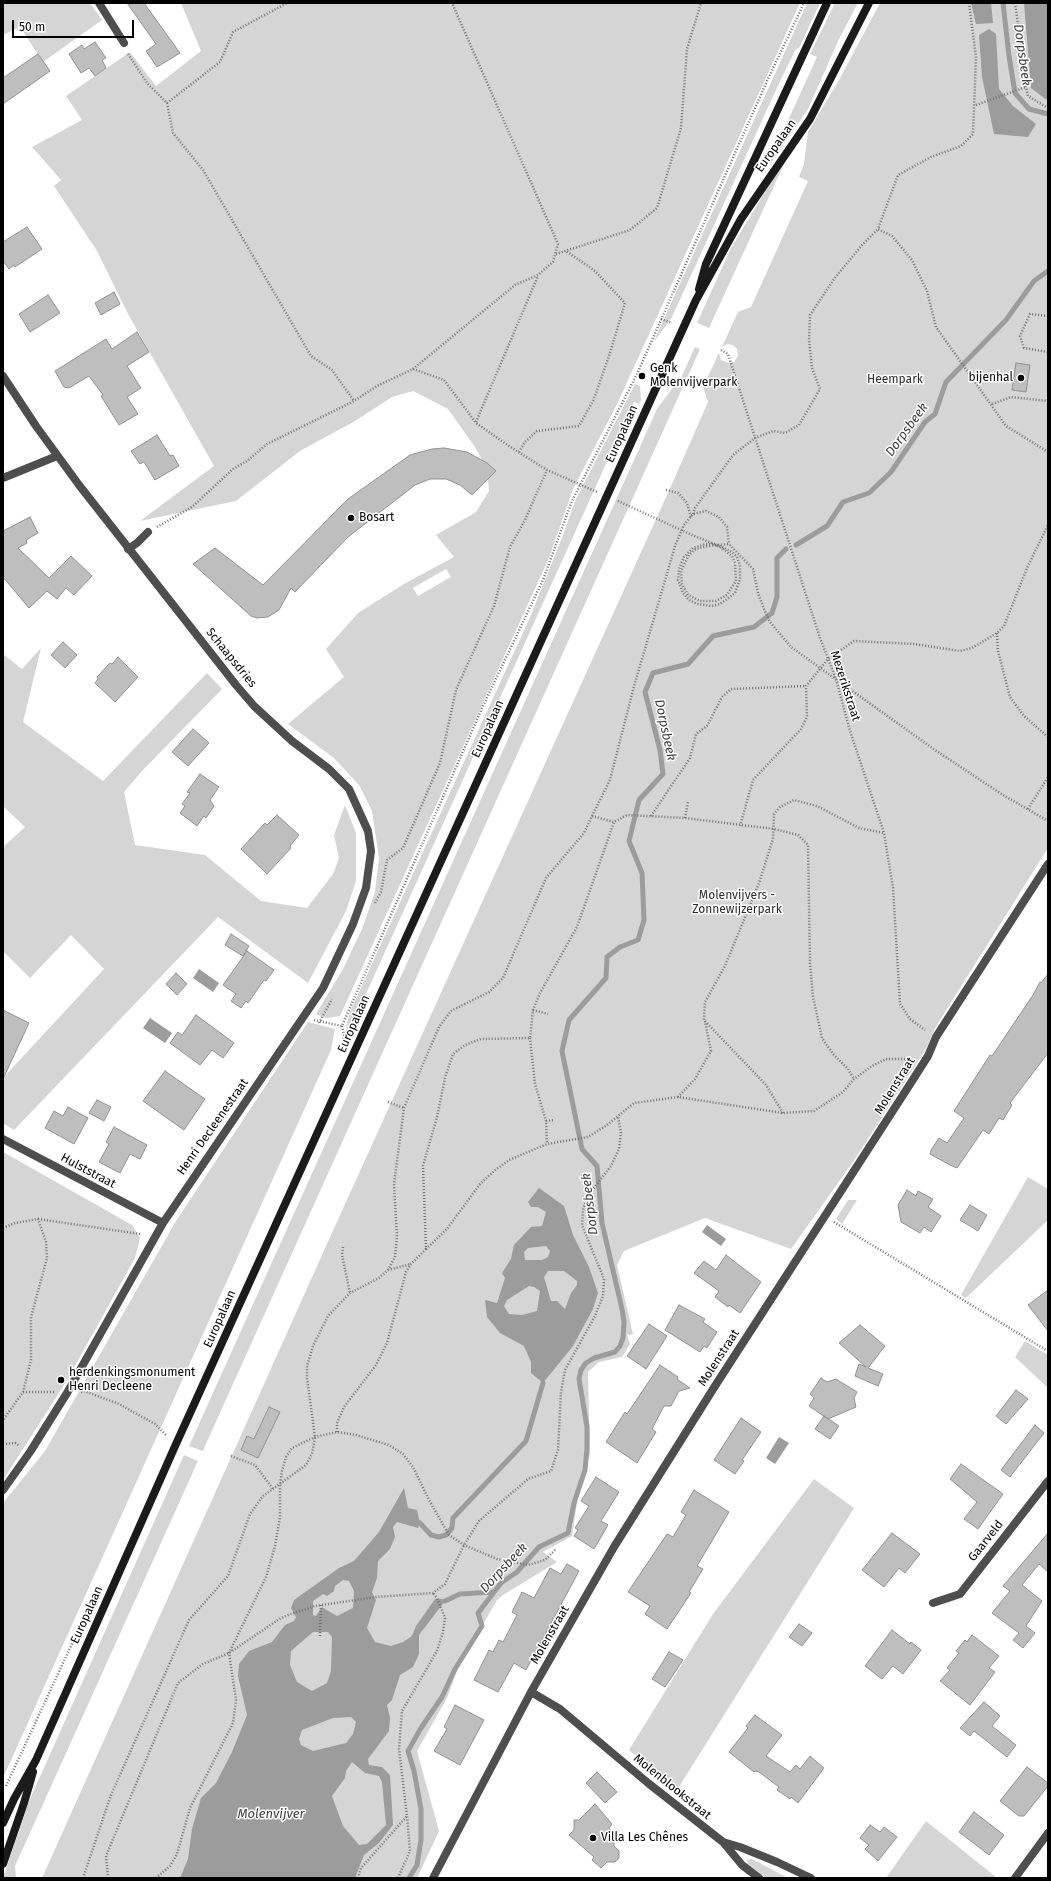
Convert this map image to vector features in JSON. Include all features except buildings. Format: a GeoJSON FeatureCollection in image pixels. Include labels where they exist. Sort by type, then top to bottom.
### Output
{"type":"FeatureCollection","features":[{"type":"Feature","properties":{"kind":"main road","name":"Europalaan"},"geometry":{"type":"LineString","coordinates":[[696,300],[706,264],[827,3]]}},
{"type":"Feature","properties":{"kind":"main road","name":"Europalaan"},"geometry":{"type":"LineString","coordinates":[[3,1823],[14,1799],[36,1760],[180,1437],[696,300],[742,219],[810,118],[869,3]]}},
{"type":"Feature","properties":{"kind":"main road","name":"Europalaan"},"geometry":{"type":"LineString","coordinates":[[3,1864],[24,1803],[36,1760]]}},
{"type":"Feature","properties":{"kind":"street"},"geometry":{"type":"LineString","coordinates":[[99,3],[124,44]]}},
{"type":"Feature","properties":{"kind":"street","name":"Schaapsdries"},"geometry":{"type":"LineString","coordinates":[[3,376],[57,456],[128,549],[254,706],[292,741],[329,769]]}},
{"type":"Feature","properties":{"kind":"street"},"geometry":{"type":"LineString","coordinates":[[3,478],[57,456]]}},
{"type":"Feature","properties":{"kind":"street"},"geometry":{"type":"LineString","coordinates":[[128,549],[148,532]]}},
{"type":"Feature","properties":{"kind":"street","name":"Henri Decleenestraat"},"geometry":{"type":"LineString","coordinates":[[3,1490],[30,1452],[67,1393],[163,1223],[323,988],[353,924],[366,888],[371,851],[368,831],[349,789],[329,769]]}},
{"type":"Feature","properties":{"kind":"street","name":"Molenstraat"},"geometry":{"type":"LineString","coordinates":[[433,1878],[531,1692],[634,1514],[906,1092],[928,1056],[936,1037],[1048,864]]}},
{"type":"Feature","properties":{"kind":"street","name":"Hulststraat"},"geometry":{"type":"LineString","coordinates":[[3,1139],[163,1223]]}},
{"type":"Feature","properties":{"kind":"street","name":"Gaarveld"},"geometry":{"type":"LineString","coordinates":[[933,1603],[960,1594],[1048,1481]]}},
{"type":"Feature","properties":{"kind":"street","name":"Molenblookstraat"},"geometry":{"type":"LineString","coordinates":[[531,1692],[560,1709],[648,1783],[723,1842],[755,1853],[811,1878]]}},
{"type":"Feature","properties":{"kind":"street"},"geometry":{"type":"LineString","coordinates":[[1015,1878],[1048,1833]]}},
{"type":"Feature","properties":{"kind":"street"},"geometry":{"type":"LineString","coordinates":[[723,1842],[742,1865],[759,1878]]}},
{"type":"Feature","properties":{"kind":"path"},"geometry":{"type":"LineString","coordinates":[[167,103],[220,62],[233,32],[287,3]]}},
{"type":"Feature","properties":{"kind":"path"},"geometry":{"type":"LineString","coordinates":[[148,532],[192,507],[233,469],[247,461],[267,444],[354,401],[377,386],[413,368],[515,285],[538,275],[553,262],[558,244],[452,3]]}},
{"type":"Feature","properties":{"kind":"path"},"geometry":{"type":"LineString","coordinates":[[555,254],[630,230],[657,208],[681,128],[687,49],[701,3]]}},
{"type":"Feature","properties":{"kind":"path"},"geometry":{"type":"LineString","coordinates":[[310,1019],[320,1023],[342,1026],[484,706],[543,580],[572,501],[637,374],[804,3]]}},
{"type":"Feature","properties":{"kind":"path"},"geometry":{"type":"LineString","coordinates":[[694,514],[695,508],[733,455],[755,438],[773,431],[785,433],[799,425],[811,406],[820,389],[812,368],[808,340],[810,315],[839,273],[862,244],[878,229],[898,174],[931,157],[961,146],[973,134],[976,105],[976,57],[969,3]]}},
{"type":"Feature","properties":{"kind":"path"},"geometry":{"type":"LineString","coordinates":[[1015,3],[1018,24],[1019,55],[1028,96],[1048,108]]}},
{"type":"Feature","properties":{"kind":"path"},"geometry":{"type":"LineString","coordinates":[[124,44],[125,49],[147,84],[167,103],[173,133],[203,170],[311,356],[332,370],[354,401]]}},
{"type":"Feature","properties":{"kind":"path"},"geometry":{"type":"LineString","coordinates":[[976,105],[1026,86]]}},
{"type":"Feature","properties":{"kind":"path"},"geometry":{"type":"LineString","coordinates":[[878,229],[892,236],[912,260],[927,291],[936,326],[968,374],[992,404],[1006,426],[1048,452]]}},
{"type":"Feature","properties":{"kind":"path"},"geometry":{"type":"LineString","coordinates":[[519,452],[525,442],[537,431],[579,426],[594,399],[612,350],[625,303],[595,271],[566,251]]}},
{"type":"Feature","properties":{"kind":"path"},"geometry":{"type":"LineString","coordinates":[[476,423],[538,275]]}},
{"type":"Feature","properties":{"kind":"path"},"geometry":{"type":"LineString","coordinates":[[1048,316],[1030,314],[1020,336],[1024,348],[1048,352]]}},
{"type":"Feature","properties":{"kind":"path"},"geometry":{"type":"LineString","coordinates":[[661,319],[672,323]]}},
{"type":"Feature","properties":{"kind":"path","name":"Mezerikstraat"},"geometry":{"type":"LineString","coordinates":[[720,350],[728,354],[828,659],[836,679],[850,731],[884,833],[893,888],[900,1004],[910,1020],[925,1030]]}},
{"type":"Feature","properties":{"kind":"path"},"geometry":{"type":"LineString","coordinates":[[413,368],[444,380],[476,423],[519,452],[547,470],[600,493]]}},
{"type":"Feature","properties":{"kind":"path"},"geometry":{"type":"LineString","coordinates":[[992,404],[1011,397],[1048,401]]}},
{"type":"Feature","properties":{"kind":"path"},"geometry":{"type":"LineString","coordinates":[[374,904],[380,892],[387,860],[403,848],[440,763],[456,690],[494,606],[510,547],[525,520],[547,470]]}},
{"type":"Feature","properties":{"kind":"path"},"geometry":{"type":"LineString","coordinates":[[666,490],[678,493],[687,503],[690,517]]}},
{"type":"Feature","properties":{"kind":"path"},"geometry":{"type":"LineString","coordinates":[[614,500],[728,550],[737,557],[740,573],[735,593],[720,604],[704,606],[689,600],[683,593],[678,580],[682,561],[689,552],[701,545],[714,544],[729,552],[735,563],[737,573],[732,589],[721,600],[706,602],[692,598],[688,595],[682,584],[681,570],[689,555],[696,549],[708,546],[729,544]]}},
{"type":"Feature","properties":{"kind":"path"},"geometry":{"type":"LineString","coordinates":[[83,1878],[111,1796],[189,1620],[228,1576],[250,1514],[263,1496],[306,1465],[312,1454],[315,1437],[307,1378],[307,1366],[313,1346],[328,1316],[350,1293],[379,1278],[388,1270],[395,1257],[396,1237],[394,1184],[404,1108],[439,1027],[451,1011],[489,992],[503,978],[546,878],[584,832],[610,780],[633,690],[675,546],[684,525],[690,517],[694,514],[706,511],[719,517],[727,527],[729,544],[753,569],[758,593],[770,622],[791,647],[819,669],[836,679],[934,750],[1048,820]]}},
{"type":"Feature","properties":{"kind":"path"},"geometry":{"type":"LineString","coordinates":[[740,826],[753,780],[801,729],[807,717],[806,686],[828,659],[854,641],[914,644],[960,651],[972,648],[997,633],[1004,626],[1027,568],[1048,525]]}},
{"type":"Feature","properties":{"kind":"path"},"geometry":{"type":"LineString","coordinates":[[997,633],[998,651],[1010,697],[1024,716],[1048,737]]}},
{"type":"Feature","properties":{"kind":"path"},"geometry":{"type":"LineString","coordinates":[[651,816],[690,758],[696,734],[707,726],[722,697],[731,689],[806,686]]}},
{"type":"Feature","properties":{"kind":"path"},"geometry":{"type":"LineString","coordinates":[[1028,809],[1048,777]]}},
{"type":"Feature","properties":{"kind":"path"},"geometry":{"type":"LineString","coordinates":[[678,1097],[695,1079],[710,1052],[704,1020],[705,1002],[725,966],[759,883],[773,839],[774,814],[780,807],[794,800],[817,806],[859,828],[884,833]]}},
{"type":"Feature","properties":{"kind":"path"},"geometry":{"type":"LineString","coordinates":[[685,818],[688,802]]}},
{"type":"Feature","properties":{"kind":"path"},"geometry":{"type":"LineString","coordinates":[[547,1144],[546,1121],[536,1084],[530,1038],[533,1010],[540,993],[577,927],[614,822],[627,815],[642,817],[651,816],[685,818],[774,829],[798,835],[808,845],[810,963],[813,997],[822,1038],[833,1054],[848,1069],[854,1079]]}},
{"type":"Feature","properties":{"kind":"path"},"geometry":{"type":"LineString","coordinates":[[592,816],[614,822]]}},
{"type":"Feature","properties":{"kind":"path"},"geometry":{"type":"LineString","coordinates":[[320,1023],[336,992]]}},
{"type":"Feature","properties":{"kind":"path"},"geometry":{"type":"LineString","coordinates":[[533,1010],[548,1014]]}},
{"type":"Feature","properties":{"kind":"path"},"geometry":{"type":"LineString","coordinates":[[704,1020],[728,1047],[766,1085],[783,1113]]}},
{"type":"Feature","properties":{"kind":"path"},"geometry":{"type":"LineString","coordinates":[[426,1249],[423,1166],[437,1117],[445,1078],[453,1054],[465,1045],[481,1039],[530,1038]]}},
{"type":"Feature","properties":{"kind":"path"},"geometry":{"type":"LineString","coordinates":[[337,1432],[338,1423],[344,1407],[376,1365],[387,1343],[406,1272],[411,1264],[447,1229],[480,1184],[509,1160],[547,1144],[588,1137],[608,1125],[634,1102],[678,1097],[783,1113],[814,1111],[843,1092],[854,1079],[886,1059],[905,1059]]}},
{"type":"Feature","properties":{"kind":"path"},"geometry":{"type":"LineString","coordinates":[[388,1102],[404,1108]]}},
{"type":"Feature","properties":{"kind":"path"},"geometry":{"type":"LineString","coordinates":[[108,1878],[106,1856],[178,1683],[203,1664],[229,1653],[281,1618],[291,1614],[315,1606],[376,1597],[433,1593],[445,1584],[464,1545],[479,1521],[506,1496],[528,1479],[551,1471],[558,1450],[561,1392],[565,1370],[595,1316],[603,1296],[604,1279],[582,1225],[583,1210],[587,1197],[611,1166],[619,1149],[621,1132],[618,1117]]}},
{"type":"Feature","properties":{"kind":"path"},"geometry":{"type":"LineString","coordinates":[[546,1121],[554,1120]]}},
{"type":"Feature","properties":{"kind":"path"},"geometry":{"type":"LineString","coordinates":[[3,1420],[23,1392],[31,1360],[31,1317],[47,1258],[46,1242],[38,1219]]}},
{"type":"Feature","properties":{"kind":"path"},"geometry":{"type":"LineString","coordinates":[[3,1228],[15,1223],[38,1219],[140,1234]]}},
{"type":"Feature","properties":{"kind":"path"},"geometry":{"type":"LineString","coordinates":[[832,1220],[1046,1350]]}},
{"type":"Feature","properties":{"kind":"path"},"geometry":{"type":"LineString","coordinates":[[343,1247],[342,1255],[350,1293]]}},
{"type":"Feature","properties":{"kind":"path"},"geometry":{"type":"LineString","coordinates":[[388,1270],[411,1264]]}},
{"type":"Feature","properties":{"kind":"path"},"geometry":{"type":"LineString","coordinates":[[79,1392],[84,1391],[119,1404],[155,1424],[166,1435],[163,1442]]}},
{"type":"Feature","properties":{"kind":"path"},"geometry":{"type":"LineString","coordinates":[[23,1392],[62,1392]]}},
{"type":"Feature","properties":{"kind":"path"},"geometry":{"type":"LineString","coordinates":[[156,1878],[170,1866],[177,1854],[190,1808],[233,1723],[236,1700],[229,1653],[266,1577],[275,1546],[280,1517],[280,1484],[286,1457],[292,1448],[315,1437],[337,1432],[356,1435],[389,1445],[403,1454],[413,1467],[429,1500],[449,1535],[464,1545],[497,1559],[528,1564],[545,1560],[556,1549]]}},
{"type":"Feature","properties":{"kind":"path"},"geometry":{"type":"LineString","coordinates":[[3,1444],[15,1443],[26,1449]]}},
{"type":"Feature","properties":{"kind":"path"},"geometry":{"type":"LineString","coordinates":[[231,1456],[255,1465],[273,1489]]}},
{"type":"Feature","properties":{"kind":"path"},"geometry":{"type":"LineString","coordinates":[[398,1878],[410,1851],[399,1749],[402,1711],[437,1652],[445,1618],[438,1598],[433,1593]]}},
{"type":"Feature","properties":{"kind":"path"},"geometry":{"type":"LineString","coordinates":[[320,1636],[321,1606]]}},
{"type":"Feature","properties":{"kind":"path"},"geometry":{"type":"LineString","coordinates":[[3,1792],[85,1616]]}},
{"type":"Feature","properties":{"kind":"path"},"geometry":{"type":"LineString","coordinates":[[358,1878],[361,1868],[407,1816]]}},
{"type":"Feature","properties":{"kind":"green space"},"geometry":{"type":"Polygon","coordinates":[[[3,3],[90,3],[102,20],[43,62],[20,27],[3,35],[3,3]]]}},
{"type":"Feature","properties":{"kind":"green space"},"geometry":{"type":"Polygon","coordinates":[[[181,3],[800,3],[618,402],[573,489],[549,558],[340,1016],[326,1018],[316,1014],[343,969],[362,929],[375,892],[379,858],[372,811],[359,785],[334,758],[288,724],[344,677],[326,649],[358,613],[404,584],[454,557],[436,535],[476,512],[489,491],[487,469],[475,447],[448,409],[413,391],[392,397],[355,421],[300,451],[236,501],[140,521],[214,466],[128,314],[97,251],[54,186],[61,180],[32,147],[82,120],[66,96],[130,52],[156,86],[201,51],[181,3]],[[446,569],[413,588],[418,596],[451,577],[446,569]]]}},
{"type":"Feature","properties":{"kind":"green space"},"geometry":{"type":"Polygon","coordinates":[[[807,3],[820,3],[799,48],[796,49],[782,77],[671,319],[653,343],[807,3]]]}},
{"type":"Feature","properties":{"kind":"green space"},"geometry":{"type":"Polygon","coordinates":[[[835,3],[858,3],[839,39],[808,109],[771,163],[769,162],[817,57],[810,54],[835,3]]]}},
{"type":"Feature","properties":{"kind":"green space","name":"Molenvijvers - Zonnewijzerpark"},"geometry":{"type":"Polygon","coordinates":[[[880,3],[1048,3],[1048,848],[935,1028],[926,1049],[855,1159],[791,1249],[705,1218],[624,1251],[617,1265],[633,1334],[627,1334],[630,1344],[622,1357],[599,1362],[588,1372],[590,1454],[579,1489],[572,1536],[543,1552],[557,1562],[497,1600],[458,1668],[447,1698],[417,1751],[439,1831],[417,1878],[42,1878],[331,1235],[672,484],[708,402],[703,387],[719,353],[721,360],[729,363],[734,362],[738,356],[737,349],[733,345],[727,344],[722,347],[738,312],[751,307],[808,181],[799,177],[804,164],[808,132],[839,80],[880,3]]]}},
{"type":"Feature","properties":{"kind":"green space"},"geometry":{"type":"Polygon","coordinates":[[[783,162],[784,164],[709,328],[697,323],[731,248],[783,162]]]}},
{"type":"Feature","properties":{"kind":"green space"},"geometry":{"type":"Polygon","coordinates":[[[695,347],[700,349],[203,1451],[189,1446],[657,409],[674,386],[677,387],[695,347]]]}},
{"type":"Feature","properties":{"kind":"green space"},"geometry":{"type":"Polygon","coordinates":[[[635,384],[640,386],[641,400],[639,404],[634,402],[346,1038],[347,1022],[350,1012],[531,615],[575,501],[635,384]]]}},
{"type":"Feature","properties":{"kind":"green space"},"geometry":{"type":"Polygon","coordinates":[[[41,648],[23,722],[103,781],[207,673],[222,689],[143,770],[124,792],[135,845],[205,855],[261,901],[307,908],[333,874],[339,858],[334,835],[345,805],[356,833],[356,881],[346,911],[308,983],[218,917],[14,1130],[3,1123],[3,1078],[104,969],[71,935],[30,978],[3,951],[3,847],[25,827],[3,806],[3,654],[22,669],[41,648]]]}},
{"type":"Feature","properties":{"kind":"green space"},"geometry":{"type":"Polygon","coordinates":[[[308,1022],[335,1029],[331,1050],[3,1778],[3,1503],[45,1451],[176,1221],[308,1022]]]}},
{"type":"Feature","properties":{"kind":"green space"},"geometry":{"type":"Polygon","coordinates":[[[3,1152],[132,1225],[140,1238],[135,1258],[66,1382],[3,1480],[3,1152]]]}},
{"type":"Feature","properties":{"kind":"green space"},"geometry":{"type":"Polygon","coordinates":[[[1028,1177],[1048,1189],[1048,1220],[966,1298],[961,1295],[1028,1177]]]}},
{"type":"Feature","properties":{"kind":"green space"},"geometry":{"type":"Polygon","coordinates":[[[848,1200],[857,1200],[842,1224],[836,1219],[848,1200]]]}},
{"type":"Feature","properties":{"kind":"green space"},"geometry":{"type":"Polygon","coordinates":[[[1025,1341],[1048,1355],[1048,1388],[1015,1357],[1025,1341]]]}},
{"type":"Feature","properties":{"kind":"green space"},"geometry":{"type":"Polygon","coordinates":[[[184,1455],[198,1461],[15,1866],[16,1878],[3,1878],[30,1799],[184,1455]]]}},
{"type":"Feature","properties":{"kind":"green space"},"geometry":{"type":"Polygon","coordinates":[[[814,1479],[854,1508],[677,1790],[629,1750],[713,1614],[814,1479]]]}},
{"type":"Feature","properties":{"kind":"green space"},"geometry":{"type":"Polygon","coordinates":[[[926,1821],[996,1877],[996,1878],[886,1878],[926,1821]]]}},
{"type":"Feature","properties":{"kind":"green space"},"geometry":{"type":"Polygon","coordinates":[[[752,1859],[788,1878],[766,1878],[748,1864],[747,1860],[752,1859]]]}},
{"type":"Feature","properties":{"kind":"water"},"geometry":{"type":"Polygon","coordinates":[[[971,3],[991,3],[993,23],[976,24],[971,3]]]}},
{"type":"Feature","properties":{"kind":"water"},"geometry":{"type":"Polygon","coordinates":[[[1024,3],[1048,3],[1048,101],[1031,88],[1024,3]]]}},
{"type":"Feature","properties":{"kind":"water"},"geometry":{"type":"Polygon","coordinates":[[[989,29],[996,34],[999,89],[1013,106],[1036,124],[1028,137],[994,134],[982,77],[979,35],[989,29]]]}},
{"type":"Feature","properties":{"kind":"water"},"geometry":{"type":"Polygon","coordinates":[[[199,969],[219,983],[213,992],[193,978],[199,969]]]}},
{"type":"Feature","properties":{"kind":"water"},"geometry":{"type":"Polygon","coordinates":[[[150,1018],[172,1033],[165,1043],[143,1028],[150,1018]]]}},
{"type":"Feature","properties":{"kind":"water"},"geometry":{"type":"Polygon","coordinates":[[[539,1188],[564,1206],[573,1235],[589,1267],[598,1293],[593,1309],[573,1346],[543,1383],[531,1373],[531,1362],[524,1346],[500,1333],[487,1317],[485,1300],[497,1303],[505,1278],[502,1273],[511,1259],[514,1245],[531,1227],[542,1226],[546,1212],[538,1207],[531,1207],[528,1202],[539,1188]],[[546,1246],[528,1248],[524,1252],[525,1260],[542,1260],[548,1257],[550,1251],[546,1246]],[[548,1271],[544,1277],[551,1301],[557,1301],[565,1309],[571,1293],[577,1285],[577,1281],[564,1271],[548,1271]],[[529,1286],[507,1300],[504,1306],[509,1314],[522,1315],[537,1311],[540,1291],[529,1286]]]}},
{"type":"Feature","properties":{"kind":"water"},"geometry":{"type":"Polygon","coordinates":[[[707,1225],[726,1239],[721,1246],[702,1232],[707,1225]]]}},
{"type":"Feature","properties":{"kind":"water"},"geometry":{"type":"Polygon","coordinates":[[[779,1437],[789,1443],[775,1464],[766,1458],[779,1437]]]}},
{"type":"Feature","properties":{"kind":"water","name":"Molenvijver"},"geometry":{"type":"Polygon","coordinates":[[[404,1488],[408,1508],[417,1510],[420,1523],[418,1528],[397,1522],[393,1527],[395,1537],[390,1549],[378,1561],[377,1578],[372,1592],[376,1600],[367,1628],[375,1642],[391,1646],[403,1642],[412,1636],[416,1626],[435,1599],[442,1599],[445,1601],[419,1635],[419,1654],[413,1667],[400,1675],[392,1700],[387,1705],[390,1718],[389,1731],[368,1759],[369,1765],[382,1767],[390,1775],[393,1825],[379,1843],[364,1855],[355,1878],[180,1878],[188,1859],[192,1829],[201,1798],[216,1783],[232,1752],[247,1715],[238,1676],[239,1664],[249,1651],[272,1642],[285,1625],[294,1621],[296,1617],[291,1608],[294,1600],[339,1568],[354,1561],[379,1532],[404,1488]],[[343,1580],[335,1586],[334,1591],[327,1596],[323,1594],[313,1601],[313,1615],[316,1616],[322,1607],[337,1616],[353,1608],[354,1591],[349,1581],[343,1580]],[[313,1632],[291,1651],[290,1665],[297,1682],[312,1691],[327,1683],[331,1671],[332,1637],[328,1632],[313,1632]],[[351,1717],[333,1718],[302,1730],[299,1739],[301,1745],[313,1751],[346,1743],[353,1734],[356,1722],[351,1717]],[[352,1762],[346,1771],[345,1778],[332,1796],[343,1826],[359,1845],[367,1844],[386,1825],[382,1782],[379,1776],[365,1773],[352,1762]]]}},
{"type":"Feature","properties":{"kind":"waterway","name":"Dorpsbeek"},"geometry":{"type":"LineString","coordinates":[[1003,3],[1015,93],[1029,109],[1048,114]]}},
{"type":"Feature","properties":{"kind":"waterway","name":"Dorpsbeek"},"geometry":{"type":"LineString","coordinates":[[796,545],[827,526],[843,502],[869,493],[891,472],[925,422],[935,414],[946,382],[1006,320],[1034,281],[1048,271]]}},
{"type":"Feature","properties":{"kind":"waterway","name":"Dorpsbeek"},"geometry":{"type":"LineString","coordinates":[[409,1878],[417,1865],[421,1840],[421,1809],[414,1771],[408,1751],[421,1728],[442,1697],[455,1669],[482,1626],[478,1613],[501,1583],[517,1572],[539,1547],[568,1533],[574,1503],[585,1470],[587,1448],[587,1427],[579,1379],[581,1370],[586,1363],[594,1358],[615,1352],[620,1346],[623,1338],[624,1322],[622,1309],[602,1223],[597,1166],[582,1149],[562,1051],[569,1020],[606,978],[607,957],[620,947],[638,940],[644,920],[642,873],[629,841],[639,800],[663,774],[660,750],[645,692],[653,673],[688,664],[713,636],[754,627],[772,613],[777,597],[777,558],[786,549]]}},
{"type":"Feature","properties":{"kind":"waterway"},"geometry":{"type":"LineString","coordinates":[[420,1523],[431,1535],[439,1537],[446,1535],[452,1528],[453,1518],[526,1441],[543,1383]]}},
{"type":"Feature","properties":{"kind":"waterway"},"geometry":{"type":"LineString","coordinates":[[445,1601],[460,1594],[494,1592]]}},
{"type":"Feature","properties":{"kind":"place","name":"Genk Molenvijverpark"},"geometry":{"type":"Point","coordinates":[642,376]}},
{"type":"Feature","properties":{"kind":"place","name":"bijenhal"},"geometry":{"type":"Point","coordinates":[1021,378]}},
{"type":"Feature","properties":{"kind":"place","name":"Bosart"},"geometry":{"type":"Point","coordinates":[351,518]}},
{"type":"Feature","properties":{"kind":"place","name":"herdenkingsmonument Henri Decleene"},"geometry":{"type":"Point","coordinates":[61,1380]}},
{"type":"Feature","properties":{"kind":"place","name":"Villa Les Chênes"},"geometry":{"type":"Point","coordinates":[593,1838]}},
{"type":"Feature","properties":{"kind":"park label","name":"Heempark"},"geometry":{"type":"Point","coordinates":[895,380]}}]}
